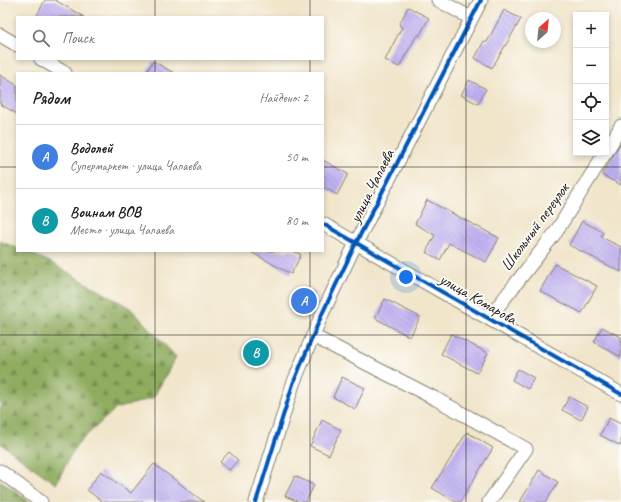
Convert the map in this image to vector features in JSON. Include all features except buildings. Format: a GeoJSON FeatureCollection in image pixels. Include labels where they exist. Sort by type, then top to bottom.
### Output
{"type":"FeatureCollection","features":[{"type":"Feature","properties":{"kind":"street"},"geometry":{"type":"LineString","coordinates":[[438,0],[471,18]]}},
{"type":"Feature","properties":{"kind":"street","name":"улица Чапаева"},"geometry":{"type":"LineString","coordinates":[[256,502],[293,384],[313,336],[356,243],[481,0]]}},
{"type":"Feature","properties":{"kind":"street"},"geometry":{"type":"LineString","coordinates":[[0,35],[16,44]]}},
{"type":"Feature","properties":{"kind":"street"},"geometry":{"type":"LineString","coordinates":[[43,60],[63,72]]}},
{"type":"Feature","properties":{"kind":"street","name":"Школьный переулок"},"geometry":{"type":"LineString","coordinates":[[609,147],[621,126]]}},
{"type":"Feature","properties":{"kind":"street","name":"Школьный переулок"},"geometry":{"type":"LineString","coordinates":[[489,318],[556,232],[604,156]]}},
{"type":"Feature","properties":{"kind":"street","name":"улица Комарова"},"geometry":{"type":"LineString","coordinates":[[324,225],[621,394]]}},
{"type":"Feature","properties":{"kind":"street"},"geometry":{"type":"LineString","coordinates":[[313,336],[429,395],[526,449],[490,502]]}},
{"type":"Feature","properties":{"kind":"street"},"geometry":{"type":"LineString","coordinates":[[0,471],[41,502]]}},
{"type":"Feature","properties":{"kind":"green space"},"geometry":{"type":"Polygon","coordinates":[[[0,241],[16,248],[16,252],[27,252],[48,261],[130,308],[176,357],[153,398],[115,409],[76,445],[56,484],[0,443],[0,241]]]}},
{"type":"Feature","properties":{"kind":"green space"},"geometry":{"type":"Polygon","coordinates":[[[0,480],[29,502],[0,502],[0,480]]]}},
{"type":"Feature","properties":{"kind":"cycle path"},"geometry":{"type":"LineString","coordinates":[[256,502],[293,384],[322,314],[356,243],[481,0]]}},
{"type":"Feature","properties":{"kind":"cycle path"},"geometry":{"type":"LineString","coordinates":[[324,225],[621,394]]}},
{"type":"Feature","properties":{"kind":"place","name":"Водолей"},"geometry":{"type":"Point","coordinates":[304,301]}},
{"type":"Feature","properties":{"kind":"place","name":"Воинам ВОВ"},"geometry":{"type":"Point","coordinates":[256,353]}}]}
